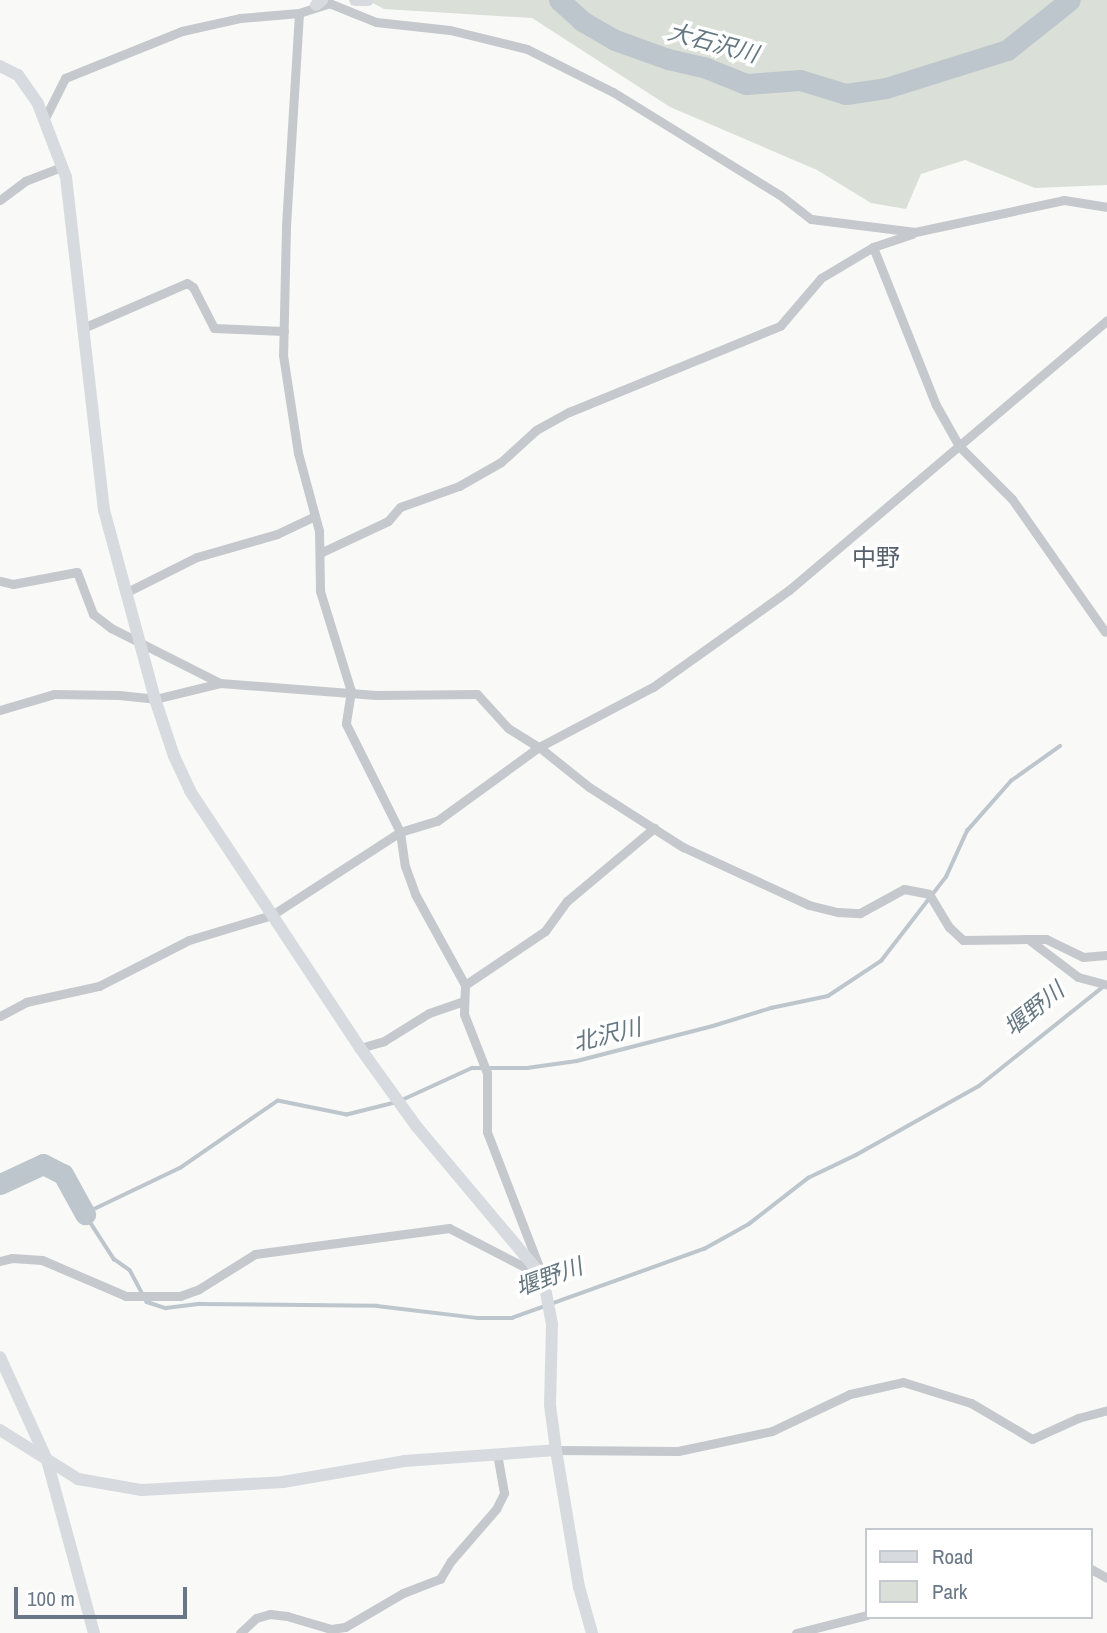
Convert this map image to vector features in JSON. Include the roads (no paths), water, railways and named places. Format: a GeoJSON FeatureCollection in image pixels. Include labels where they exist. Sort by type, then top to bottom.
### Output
{"type":"FeatureCollection","features":[{"type":"Feature","properties":{"kind":"street"},"geometry":{"type":"LineString","coordinates":[[355,0],[368,0]]}},
{"type":"Feature","properties":{"kind":"street"},"geometry":{"type":"LineString","coordinates":[[44,120],[65,78],[182,31],[240,18],[299,13],[319,3],[328,3],[376,22],[450,30],[527,49],[613,92],[780,195],[811,219],[915,233]]}},
{"type":"Feature","properties":{"kind":"street"},"geometry":{"type":"LineString","coordinates":[[299,13],[286,227],[283,355],[298,453],[315,516],[320,552],[320,591],[351,691],[346,724],[400,832],[405,866],[415,894],[465,985],[464,1014],[487,1073],[487,1132],[542,1277],[552,1324],[550,1405],[556,1450],[579,1587],[592,1633]]}},
{"type":"Feature","properties":{"kind":"street"},"geometry":{"type":"LineString","coordinates":[[0,66],[18,75],[44,120],[62,167],[104,510],[155,699],[174,756],[190,791],[360,1048],[403,1108],[542,1277]]}},
{"type":"Feature","properties":{"kind":"street"},"geometry":{"type":"LineString","coordinates":[[0,200],[25,181],[62,167]]}},
{"type":"Feature","properties":{"kind":"street"},"geometry":{"type":"LineString","coordinates":[[320,552],[388,521],[400,507],[459,486],[500,463],[536,430],[569,412],[780,326],[821,278],[873,247],[915,233],[1064,200],[1107,207]]}},
{"type":"Feature","properties":{"kind":"street"},"geometry":{"type":"LineString","coordinates":[[873,247],[936,405],[959,446],[1012,499],[1105,632]]}},
{"type":"Feature","properties":{"kind":"street"},"geometry":{"type":"LineString","coordinates":[[83,328],[187,283],[193,288],[214,328],[284,331]]}},
{"type":"Feature","properties":{"kind":"street"},"geometry":{"type":"LineString","coordinates":[[0,1016],[26,1002],[99,986],[188,940],[272,915],[400,832],[437,821],[539,747],[653,687],[766,606],[1107,320]]}},
{"type":"Feature","properties":{"kind":"street"},"geometry":{"type":"LineString","coordinates":[[127,592],[197,557],[277,534],[315,516]]}},
{"type":"Feature","properties":{"kind":"street"},"geometry":{"type":"LineString","coordinates":[[0,581],[13,583],[77,572],[93,614],[141,643],[219,682]]}},
{"type":"Feature","properties":{"kind":"street"},"geometry":{"type":"LineString","coordinates":[[0,710],[54,694],[119,695],[155,699],[219,682],[428,696],[477,694],[508,728],[539,747],[589,787],[683,846],[810,905],[838,912],[860,912],[904,890],[929,894],[949,927],[962,940],[1046,939],[1083,957],[1107,955]]}},
{"type":"Feature","properties":{"kind":"street"},"geometry":{"type":"LineString","coordinates":[[465,985],[545,931],[568,901],[654,828]]}},
{"type":"Feature","properties":{"kind":"street"},"geometry":{"type":"LineString","coordinates":[[1028,939],[1078,977],[1102,984]]}},
{"type":"Feature","properties":{"kind":"street"},"geometry":{"type":"LineString","coordinates":[[360,1048],[384,1041],[429,1013],[464,1001]]}},
{"type":"Feature","properties":{"kind":"street"},"geometry":{"type":"LineString","coordinates":[[0,1261],[12,1258],[42,1260],[109,1290],[134,1295],[180,1296],[199,1289],[255,1254],[449,1228],[542,1277]]}},
{"type":"Feature","properties":{"kind":"street"},"geometry":{"type":"LineString","coordinates":[[0,1357],[47,1460],[94,1633]]}},
{"type":"Feature","properties":{"kind":"street"},"geometry":{"type":"LineString","coordinates":[[0,1430],[78,1479],[110,1486],[167,1490],[283,1482],[404,1461],[556,1450],[678,1451],[772,1431],[850,1394],[903,1382],[971,1403],[1032,1439],[1078,1418],[1107,1410]]}},
{"type":"Feature","properties":{"kind":"street"},"geometry":{"type":"LineString","coordinates":[[240,1633],[256,1618],[270,1614],[287,1616],[331,1629],[345,1627],[403,1593],[440,1579],[451,1560],[496,1509],[504,1493],[498,1454]]}},
{"type":"Feature","properties":{"kind":"street"},"geometry":{"type":"LineString","coordinates":[[796,1633],[866,1615]]}},
{"type":"Feature","properties":{"kind":"waterway","name":"大石沢川"},"geometry":{"type":"LineString","coordinates":[[559,0],[582,21],[615,40],[668,59],[706,68],[746,84],[800,80],[846,94],[886,88],[1007,50],[1070,0]]}},
{"type":"Feature","properties":{"kind":"waterway","name":"北沢川"},"geometry":{"type":"LineString","coordinates":[[402,1100],[472,1068],[527,1068],[577,1061],[771,1008],[828,996],[881,961],[946,877],[967,831],[1011,781],[1060,746]]}},
{"type":"Feature","properties":{"kind":"waterway","name":"堰野川"},"geometry":{"type":"LineString","coordinates":[[395,1103],[347,1115],[278,1101],[181,1168],[85,1214],[114,1259],[130,1270],[147,1302],[166,1308],[200,1304],[377,1306],[478,1318],[512,1318],[704,1249],[749,1224],[808,1178],[856,1155],[979,1086],[1103,987]]}},
{"type":"Feature","properties":{"kind":"waterway","name":"堰野川"},"geometry":{"type":"LineString","coordinates":[[0,1184],[43,1164],[63,1174],[85,1214]]}},
{"type":"Feature","properties":{"kind":"district","name":"中野"},"geometry":{"type":"Point","coordinates":[876,558]}}]}
